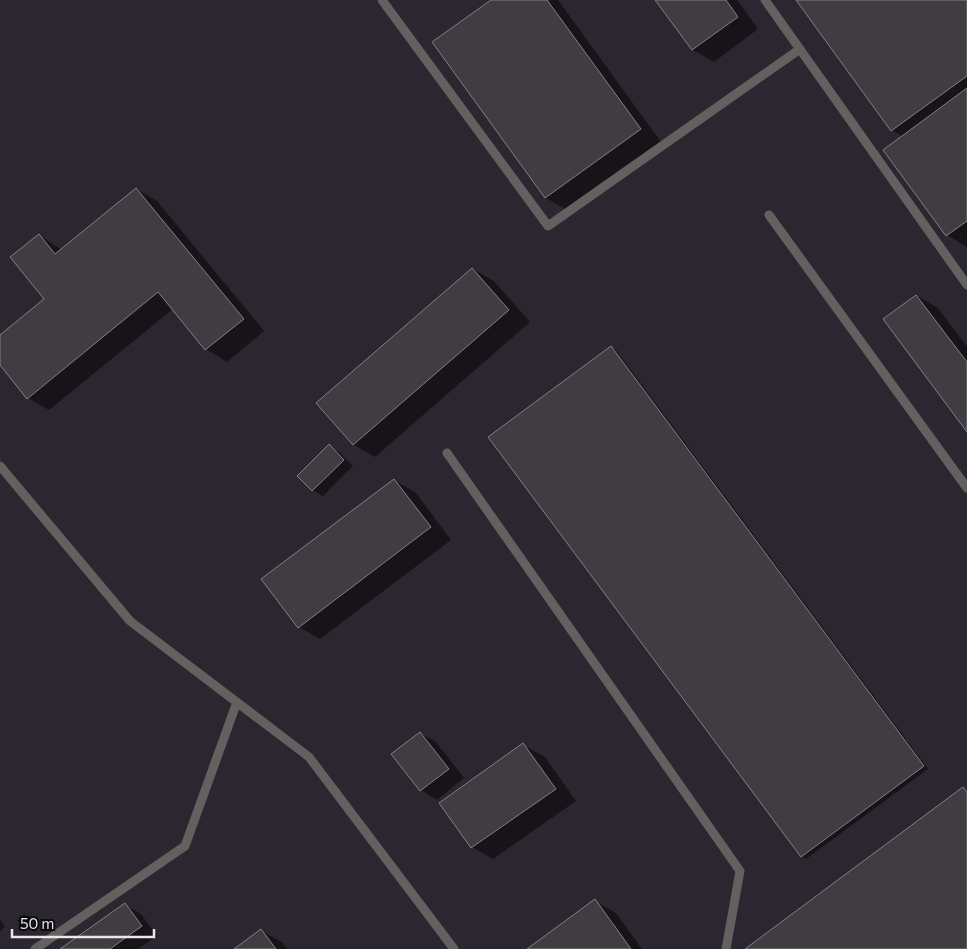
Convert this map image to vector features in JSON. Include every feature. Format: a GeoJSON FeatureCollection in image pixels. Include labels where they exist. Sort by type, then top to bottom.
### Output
{"type":"FeatureCollection","features":[{"type":"Feature","properties":{"kind":"lane"},"geometry":{"type":"LineString","coordinates":[[382,0],[548,226],[800,49]]}},
{"type":"Feature","properties":{"kind":"lane"},"geometry":{"type":"LineString","coordinates":[[765,0],[967,285]]}},
{"type":"Feature","properties":{"kind":"lane"},"geometry":{"type":"LineString","coordinates":[[769,215],[967,488]]}},
{"type":"Feature","properties":{"kind":"lane"},"geometry":{"type":"LineString","coordinates":[[447,453],[740,871],[726,949]]}},
{"type":"Feature","properties":{"kind":"lane"},"geometry":{"type":"LineString","coordinates":[[0,466],[130,621],[309,757],[454,949]]}},
{"type":"Feature","properties":{"kind":"lane"},"geometry":{"type":"LineString","coordinates":[[35,949],[185,846],[237,702]]}},
{"type":"Feature","properties":{"kind":"shaded area"},"geometry":{"type":"Polygon","coordinates":[[[0,0],[967,0],[967,949],[0,949],[0,0]]]}},
{"type":"Feature","properties":{"kind":"building"},"geometry":{"type":"Polygon","coordinates":[[[491,0],[547,0],[641,129],[545,198],[432,42],[491,0]]]}},
{"type":"Feature","properties":{"kind":"building"},"geometry":{"type":"Polygon","coordinates":[[[655,0],[726,0],[738,17],[692,50],[655,0]]]}},
{"type":"Feature","properties":{"kind":"building"},"geometry":{"type":"Polygon","coordinates":[[[796,0],[967,0],[967,76],[891,131],[796,0]]]}},
{"type":"Feature","properties":{"kind":"building"},"geometry":{"type":"Polygon","coordinates":[[[967,88],[967,221],[946,236],[883,150],[967,88]]]}},
{"type":"Feature","properties":{"kind":"building"},"geometry":{"type":"Polygon","coordinates":[[[136,188],[244,319],[205,350],[158,292],[27,399],[0,365],[0,335],[44,299],[10,257],[39,234],[55,254],[136,188]]]}},
{"type":"Feature","properties":{"kind":"building"},"geometry":{"type":"Polygon","coordinates":[[[472,268],[509,310],[353,445],[316,403],[472,268]]]}},
{"type":"Feature","properties":{"kind":"building"},"geometry":{"type":"Polygon","coordinates":[[[916,295],[967,362],[967,432],[883,319],[916,295]]]}},
{"type":"Feature","properties":{"kind":"building"},"geometry":{"type":"Polygon","coordinates":[[[611,346],[924,766],[801,857],[488,437],[611,346]]]}},
{"type":"Feature","properties":{"kind":"building"},"geometry":{"type":"Polygon","coordinates":[[[329,444],[344,460],[312,491],[297,476],[329,444]]]}},
{"type":"Feature","properties":{"kind":"building"},"geometry":{"type":"Polygon","coordinates":[[[394,479],[431,527],[298,628],[261,579],[394,479]]]}},
{"type":"Feature","properties":{"kind":"building"},"geometry":{"type":"Polygon","coordinates":[[[420,732],[449,769],[420,791],[391,754],[420,732]]]}},
{"type":"Feature","properties":{"kind":"building"},"geometry":{"type":"Polygon","coordinates":[[[523,743],[556,789],[471,848],[439,803],[523,743]]]}},
{"type":"Feature","properties":{"kind":"building"},"geometry":{"type":"Polygon","coordinates":[[[963,787],[967,792],[967,949],[745,949],[963,787]]]}},
{"type":"Feature","properties":{"kind":"building"},"geometry":{"type":"Polygon","coordinates":[[[595,899],[631,949],[527,949],[595,899]]]}},
{"type":"Feature","properties":{"kind":"building"},"geometry":{"type":"Polygon","coordinates":[[[125,903],[142,926],[110,949],[60,949],[125,903]]]}},
{"type":"Feature","properties":{"kind":"building"},"geometry":{"type":"Polygon","coordinates":[[[261,929],[276,949],[234,949],[261,929]]]}}]}
